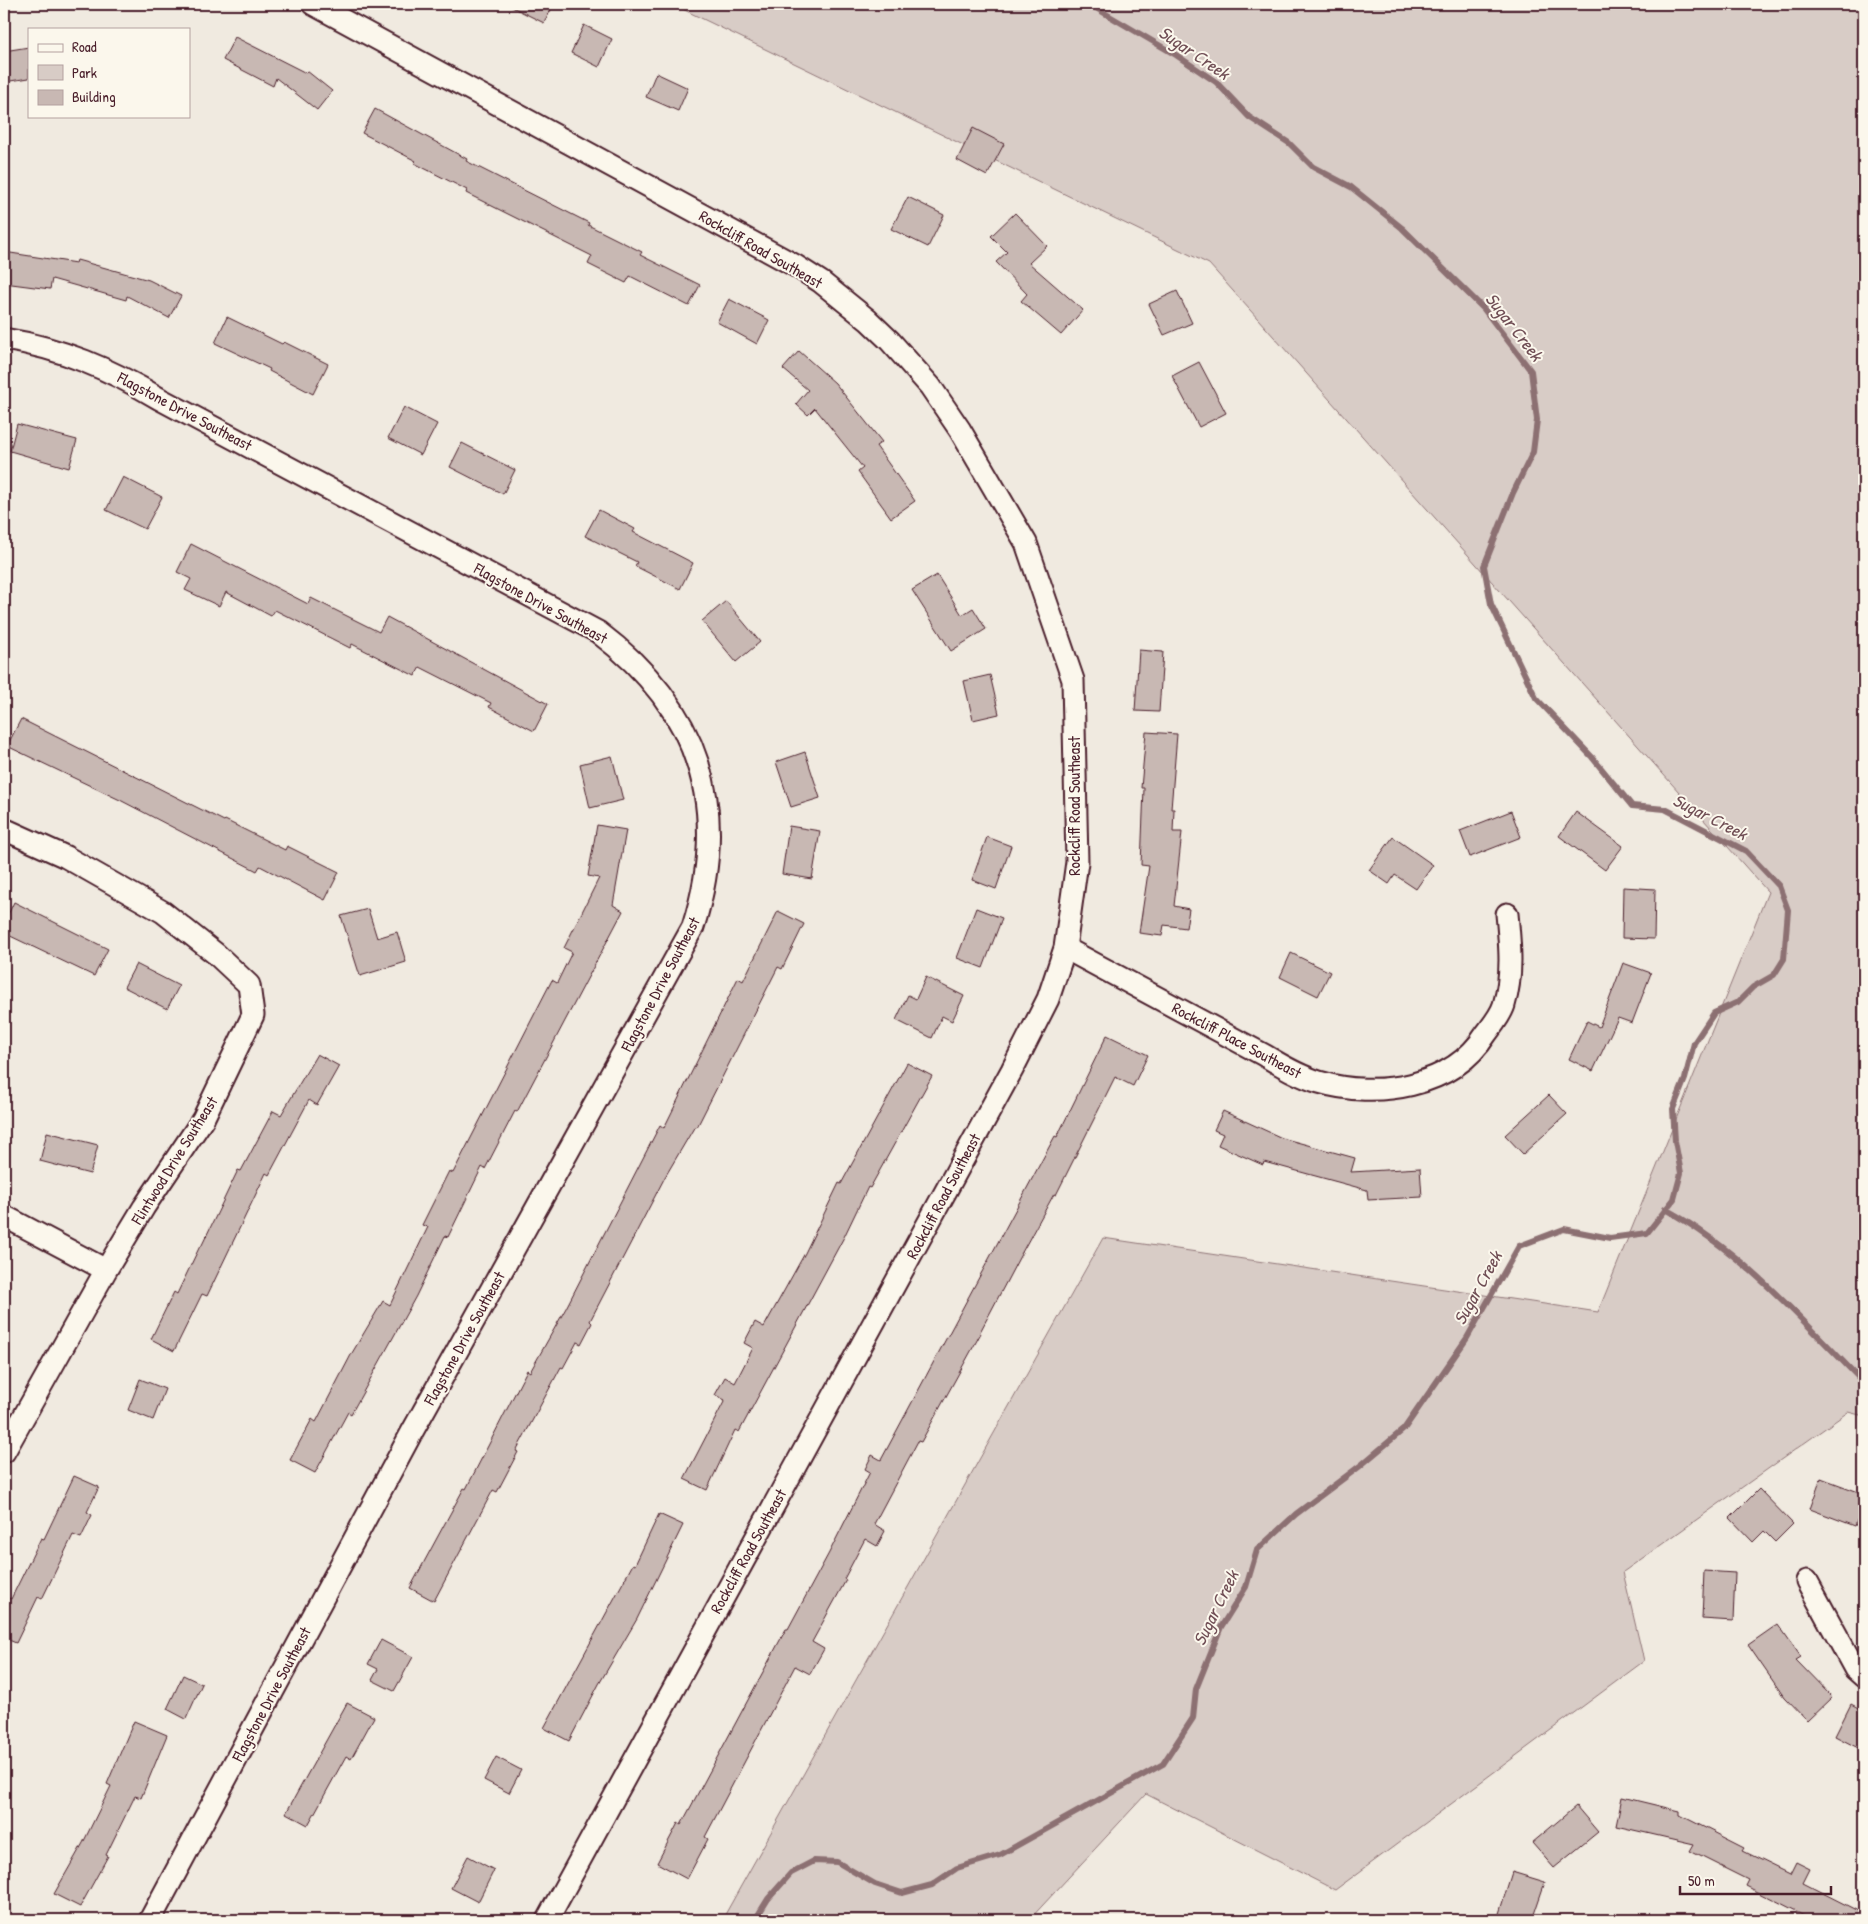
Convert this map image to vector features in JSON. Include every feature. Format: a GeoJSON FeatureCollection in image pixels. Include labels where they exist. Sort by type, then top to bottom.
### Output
{"type":"FeatureCollection","features":[{"type":"Feature","properties":{"kind":"street","name":"Rockcliff Road Southeast"},"geometry":{"type":"LineString","coordinates":[[313,4],[796,266],[821,282],[868,320],[890,341],[930,386],[960,430],[1026,543],[1074,680],[1076,862],[1065,948],[1048,999],[1012,1070],[547,1920]]}},
{"type":"Feature","properties":{"kind":"street","name":"Flagstone Drive Southeast"},"geometry":{"type":"LineString","coordinates":[[4,339],[64,352],[120,375],[160,399],[598,632],[644,671],[679,720],[692,747],[702,776],[710,835],[703,895],[693,927],[412,1432],[150,1920]]}},
{"type":"Feature","properties":{"kind":"street","name":"Flintwood Drive Southeast"},"geometry":{"type":"LineString","coordinates":[[4,829],[66,857],[163,912],[216,954],[249,985],[253,1015],[203,1120],[144,1207],[106,1270],[4,1452]]}},
{"type":"Feature","properties":{"kind":"street","name":"Rockcliff Place Southeast"},"geometry":{"type":"LineString","coordinates":[[1065,948],[1256,1050],[1290,1071],[1333,1085],[1378,1090],[1408,1086],[1450,1071],[1479,1046],[1504,1007],[1512,960],[1507,914]]}},
{"type":"Feature","properties":{"kind":"street"},"geometry":{"type":"LineString","coordinates":[[4,1216],[106,1270]]}},
{"type":"Feature","properties":{"kind":"street"},"geometry":{"type":"LineString","coordinates":[[1807,1580],[1855,1669],[1864,1677]]}},
{"type":"Feature","properties":{"kind":"green space"},"geometry":{"type":"Polygon","coordinates":[[[672,4],[1864,4],[1864,1416],[1848,1412],[1623,1572],[1644,1661],[1335,1890],[1146,1794],[1029,1920],[722,1920],[1103,1238],[1598,1312],[1768,892],[1209,264],[672,4]]]}},
{"type":"Feature","properties":{"kind":"building"},"geometry":{"type":"Polygon","coordinates":[[[506,4],[554,4],[544,23],[506,4]]]}},
{"type":"Feature","properties":{"kind":"building"},"geometry":{"type":"Polygon","coordinates":[[[584,25],[612,39],[599,67],[571,53],[584,25]]]}},
{"type":"Feature","properties":{"kind":"building"},"geometry":{"type":"Polygon","coordinates":[[[235,37],[306,73],[307,71],[332,91],[317,110],[276,78],[273,86],[223,60],[235,37]]]}},
{"type":"Feature","properties":{"kind":"building"},"geometry":{"type":"Polygon","coordinates":[[[28,47],[28,78],[4,82],[4,51],[28,47]]]}},
{"type":"Feature","properties":{"kind":"building"},"geometry":{"type":"Polygon","coordinates":[[[656,73],[688,88],[678,111],[646,97],[656,73]]]}},
{"type":"Feature","properties":{"kind":"building"},"geometry":{"type":"Polygon","coordinates":[[[375,109],[467,159],[466,161],[589,223],[588,225],[642,252],[640,255],[700,285],[689,306],[630,276],[626,283],[588,264],[592,256],[466,193],[467,190],[414,163],[416,161],[362,133],[375,109]]]}},
{"type":"Feature","properties":{"kind":"building"},"geometry":{"type":"Polygon","coordinates":[[[973,128],[1004,144],[987,176],[957,160],[973,128]]]}},
{"type":"Feature","properties":{"kind":"building"},"geometry":{"type":"Polygon","coordinates":[[[908,197],[944,215],[928,247],[891,229],[908,197]]]}},
{"type":"Feature","properties":{"kind":"building"},"geometry":{"type":"Polygon","coordinates":[[[1015,213],[1047,246],[1029,263],[1083,310],[1061,335],[1021,301],[1027,294],[996,262],[1007,252],[991,236],[1015,213]]]}},
{"type":"Feature","properties":{"kind":"building"},"geometry":{"type":"Polygon","coordinates":[[[4,252],[76,263],[77,260],[149,280],[181,296],[169,318],[127,296],[126,300],[52,279],[50,289],[4,283],[4,252]]]}},
{"type":"Feature","properties":{"kind":"building"},"geometry":{"type":"Polygon","coordinates":[[[1177,291],[1192,323],[1164,335],[1149,304],[1177,291]]]}},
{"type":"Feature","properties":{"kind":"building"},"geometry":{"type":"Polygon","coordinates":[[[729,299],[769,320],[757,344],[717,322],[729,299]]]}},
{"type":"Feature","properties":{"kind":"building"},"geometry":{"type":"Polygon","coordinates":[[[227,317],[328,364],[313,394],[269,371],[270,369],[215,343],[227,317]]]}},
{"type":"Feature","properties":{"kind":"building"},"geometry":{"type":"Polygon","coordinates":[[[799,351],[835,383],[882,442],[876,446],[915,501],[891,518],[858,472],[863,468],[815,408],[808,415],[796,404],[808,390],[783,369],[799,351]]]}},
{"type":"Feature","properties":{"kind":"building"},"geometry":{"type":"Polygon","coordinates":[[[1199,362],[1226,413],[1199,427],[1172,376],[1199,362]]]}},
{"type":"Feature","properties":{"kind":"building"},"geometry":{"type":"Polygon","coordinates":[[[404,407],[437,424],[421,455],[388,438],[404,407]]]}},
{"type":"Feature","properties":{"kind":"building"},"geometry":{"type":"Polygon","coordinates":[[[17,424],[77,440],[69,468],[10,451],[17,424]]]}},
{"type":"Feature","properties":{"kind":"building"},"geometry":{"type":"Polygon","coordinates":[[[462,443],[515,470],[503,494],[450,467],[462,443]]]}},
{"type":"Feature","properties":{"kind":"building"},"geometry":{"type":"Polygon","coordinates":[[[123,477],[162,497],[145,529],[106,510],[123,477]]]}},
{"type":"Feature","properties":{"kind":"building"},"geometry":{"type":"Polygon","coordinates":[[[599,510],[635,529],[633,532],[693,563],[680,589],[635,566],[637,562],[585,536],[599,510]]]}},
{"type":"Feature","properties":{"kind":"building"},"geometry":{"type":"Polygon","coordinates":[[[191,544],[308,604],[311,598],[379,632],[387,617],[548,704],[534,731],[489,707],[491,703],[420,667],[415,676],[352,644],[350,648],[275,610],[271,616],[226,592],[219,606],[185,590],[191,579],[177,572],[191,544]]]}},
{"type":"Feature","properties":{"kind":"building"},"geometry":{"type":"Polygon","coordinates":[[[937,575],[962,615],[973,608],[986,629],[951,651],[912,590],[937,575]]]}},
{"type":"Feature","properties":{"kind":"building"},"geometry":{"type":"Polygon","coordinates":[[[726,601],[760,642],[736,662],[702,621],[726,601]]]}},
{"type":"Feature","properties":{"kind":"building"},"geometry":{"type":"Polygon","coordinates":[[[1139,650],[1163,652],[1159,712],[1135,711],[1139,650]]]}},
{"type":"Feature","properties":{"kind":"building"},"geometry":{"type":"Polygon","coordinates":[[[990,675],[999,714],[973,720],[964,681],[990,675]]]}},
{"type":"Feature","properties":{"kind":"building"},"geometry":{"type":"Polygon","coordinates":[[[21,719],[224,821],[285,850],[287,846],[339,872],[325,900],[260,866],[257,871],[120,800],[7,746],[21,719]]]}},
{"type":"Feature","properties":{"kind":"building"},"geometry":{"type":"Polygon","coordinates":[[[1146,732],[1177,734],[1171,809],[1174,809],[1173,832],[1182,832],[1174,906],[1189,909],[1186,928],[1164,925],[1162,936],[1139,933],[1149,866],[1141,865],[1144,788],[1141,788],[1146,732]]]}},
{"type":"Feature","properties":{"kind":"building"},"geometry":{"type":"Polygon","coordinates":[[[805,752],[820,798],[791,807],[776,762],[805,752]]]}},
{"type":"Feature","properties":{"kind":"building"},"geometry":{"type":"Polygon","coordinates":[[[612,756],[623,800],[590,808],[580,764],[612,756]]]}},
{"type":"Feature","properties":{"kind":"building"},"geometry":{"type":"Polygon","coordinates":[[[1511,811],[1521,837],[1470,857],[1460,831],[1511,811]]]}},
{"type":"Feature","properties":{"kind":"building"},"geometry":{"type":"Polygon","coordinates":[[[1576,812],[1623,846],[1605,870],[1559,836],[1576,812]]]}},
{"type":"Feature","properties":{"kind":"building"},"geometry":{"type":"Polygon","coordinates":[[[597,825],[626,830],[613,905],[623,911],[517,1112],[515,1111],[485,1169],[482,1167],[448,1237],[445,1236],[416,1296],[351,1414],[348,1412],[315,1473],[290,1460],[312,1419],[316,1422],[352,1353],[383,1301],[390,1305],[428,1227],[422,1225],[449,1171],[453,1173],[552,980],[557,983],[572,952],[564,948],[599,878],[588,876],[597,825]]]}},
{"type":"Feature","properties":{"kind":"building"},"geometry":{"type":"Polygon","coordinates":[[[789,826],[820,831],[812,879],[782,874],[789,826]]]}},
{"type":"Feature","properties":{"kind":"building"},"geometry":{"type":"Polygon","coordinates":[[[987,837],[1011,846],[996,889],[972,880],[987,837]]]}},
{"type":"Feature","properties":{"kind":"building"},"geometry":{"type":"Polygon","coordinates":[[[1393,837],[1433,865],[1416,889],[1395,875],[1389,884],[1369,870],[1393,837]]]}},
{"type":"Feature","properties":{"kind":"building"},"geometry":{"type":"Polygon","coordinates":[[[1623,887],[1655,889],[1654,939],[1622,938],[1623,887]]]}},
{"type":"Feature","properties":{"kind":"building"},"geometry":{"type":"Polygon","coordinates":[[[14,902],[108,949],[94,976],[4,933],[4,923],[14,902]]]}},
{"type":"Feature","properties":{"kind":"building"},"geometry":{"type":"Polygon","coordinates":[[[976,908],[1002,918],[983,968],[957,958],[976,908]]]}},
{"type":"Feature","properties":{"kind":"building"},"geometry":{"type":"Polygon","coordinates":[[[368,909],[377,938],[397,932],[406,962],[360,976],[341,916],[368,909]]]}},
{"type":"Feature","properties":{"kind":"building"},"geometry":{"type":"Polygon","coordinates":[[[778,911],[804,924],[782,969],[778,967],[697,1127],[695,1126],[665,1177],[590,1321],[592,1323],[581,1344],[577,1342],[563,1368],[561,1367],[516,1451],[518,1452],[497,1492],[493,1490],[434,1601],[410,1588],[464,1488],[466,1489],[527,1370],[530,1372],[566,1308],[660,1125],[664,1128],[738,978],[743,981],[778,911]]]}},
{"type":"Feature","properties":{"kind":"building"},"geometry":{"type":"Polygon","coordinates":[[[1291,953],[1330,972],[1318,996],[1280,977],[1291,953]]]}},
{"type":"Feature","properties":{"kind":"building"},"geometry":{"type":"Polygon","coordinates":[[[1623,963],[1651,973],[1632,1023],[1618,1018],[1593,1071],[1569,1059],[1587,1021],[1599,1027],[1623,963]]]}},
{"type":"Feature","properties":{"kind":"building"},"geometry":{"type":"Polygon","coordinates":[[[136,964],[179,986],[167,1009],[124,987],[136,964]]]}},
{"type":"Feature","properties":{"kind":"building"},"geometry":{"type":"Polygon","coordinates":[[[926,977],[964,996],[952,1021],[942,1016],[932,1038],[896,1020],[908,995],[916,999],[926,977]]]}},
{"type":"Feature","properties":{"kind":"building"},"geometry":{"type":"Polygon","coordinates":[[[1107,1035],[1148,1055],[1133,1086],[1115,1077],[1056,1195],[1054,1194],[981,1333],[921,1442],[918,1441],[874,1524],[885,1531],[877,1546],[865,1539],[844,1579],[846,1580],[812,1642],[824,1649],[810,1674],[795,1666],[705,1837],[708,1839],[687,1879],[657,1863],[678,1823],[681,1825],[829,1553],[870,1472],[865,1469],[872,1455],[881,1460],[1055,1136],[1057,1137],[1107,1035]]]}},
{"type":"Feature","properties":{"kind":"building"},"geometry":{"type":"Polygon","coordinates":[[[317,1054],[339,1066],[317,1105],[309,1100],[269,1175],[266,1173],[207,1296],[202,1294],[174,1351],[151,1339],[174,1292],[177,1294],[238,1170],[241,1171],[273,1111],[281,1115],[317,1054]]]}},
{"type":"Feature","properties":{"kind":"building"},"geometry":{"type":"Polygon","coordinates":[[[907,1063],[932,1076],[870,1188],[868,1187],[844,1237],[739,1432],[735,1430],[707,1490],[684,1479],[725,1400],[715,1395],[725,1377],[735,1383],[753,1348],[744,1343],[755,1322],[764,1327],[805,1253],[839,1183],[841,1184],[907,1063]]]}},
{"type":"Feature","properties":{"kind":"building"},"geometry":{"type":"Polygon","coordinates":[[[1549,1095],[1567,1114],[1523,1154],[1505,1135],[1549,1095]]]}},
{"type":"Feature","properties":{"kind":"building"},"geometry":{"type":"Polygon","coordinates":[[[1223,1111],[1282,1138],[1355,1158],[1351,1172],[1420,1168],[1422,1197],[1368,1200],[1367,1190],[1264,1162],[1263,1165],[1218,1145],[1223,1134],[1214,1130],[1223,1111]]]}},
{"type":"Feature","properties":{"kind":"building"},"geometry":{"type":"Polygon","coordinates":[[[47,1132],[98,1145],[90,1174],[40,1161],[47,1132]]]}},
{"type":"Feature","properties":{"kind":"building"},"geometry":{"type":"Polygon","coordinates":[[[140,1379],[165,1389],[153,1420],[128,1410],[140,1379]]]}},
{"type":"Feature","properties":{"kind":"building"},"geometry":{"type":"Polygon","coordinates":[[[74,1476],[99,1487],[87,1512],[92,1515],[81,1538],[73,1535],[42,1599],[38,1597],[16,1643],[4,1638],[4,1608],[9,1598],[11,1599],[41,1538],[44,1539],[74,1476]]]}},
{"type":"Feature","properties":{"kind":"building"},"geometry":{"type":"Polygon","coordinates":[[[1821,1478],[1864,1494],[1864,1502],[1855,1526],[1810,1509],[1821,1478]]]}},
{"type":"Feature","properties":{"kind":"building"},"geometry":{"type":"Polygon","coordinates":[[[1759,1489],[1793,1524],[1775,1542],[1764,1531],[1753,1542],[1730,1518],[1759,1489]]]}},
{"type":"Feature","properties":{"kind":"building"},"geometry":{"type":"Polygon","coordinates":[[[659,1514],[683,1525],[637,1619],[599,1684],[569,1741],[544,1728],[633,1564],[635,1565],[659,1514]]]}},
{"type":"Feature","properties":{"kind":"building"},"geometry":{"type":"Polygon","coordinates":[[[1704,1571],[1735,1573],[1733,1621],[1702,1619],[1704,1571]]]}},
{"type":"Feature","properties":{"kind":"building"},"geometry":{"type":"Polygon","coordinates":[[[1778,1624],[1801,1657],[1796,1660],[1832,1697],[1807,1721],[1784,1697],[1748,1645],[1778,1624]]]}},
{"type":"Feature","properties":{"kind":"building"},"geometry":{"type":"Polygon","coordinates":[[[381,1640],[413,1657],[394,1691],[372,1680],[378,1669],[368,1664],[381,1640]]]}},
{"type":"Feature","properties":{"kind":"building"},"geometry":{"type":"Polygon","coordinates":[[[183,1675],[202,1684],[186,1719],[167,1709],[183,1675]]]}},
{"type":"Feature","properties":{"kind":"building"},"geometry":{"type":"Polygon","coordinates":[[[347,1703],[374,1717],[351,1759],[346,1756],[308,1825],[286,1813],[347,1703]]]}},
{"type":"Feature","properties":{"kind":"building"},"geometry":{"type":"Polygon","coordinates":[[[1851,1704],[1864,1711],[1864,1751],[1835,1736],[1851,1704]]]}},
{"type":"Feature","properties":{"kind":"building"},"geometry":{"type":"Polygon","coordinates":[[[134,1721],[167,1735],[141,1798],[135,1796],[106,1855],[108,1856],[80,1907],[54,1894],[83,1843],[111,1786],[107,1784],[134,1721]]]}},
{"type":"Feature","properties":{"kind":"building"},"geometry":{"type":"Polygon","coordinates":[[[496,1757],[521,1770],[509,1793],[484,1780],[496,1757]]]}},
{"type":"Feature","properties":{"kind":"building"},"geometry":{"type":"Polygon","coordinates":[[[1622,1797],[1680,1811],[1680,1815],[1745,1848],[1743,1851],[1790,1874],[1796,1862],[1810,1869],[1803,1883],[1864,1914],[1864,1920],[1812,1920],[1745,1886],[1748,1880],[1690,1851],[1694,1844],[1616,1826],[1622,1797]]]}},
{"type":"Feature","properties":{"kind":"building"},"geometry":{"type":"Polygon","coordinates":[[[1576,1806],[1598,1832],[1554,1868],[1532,1843],[1576,1806]]]}},
{"type":"Feature","properties":{"kind":"building"},"geometry":{"type":"Polygon","coordinates":[[[468,1856],[494,1870],[478,1902],[451,1888],[468,1856]]]}},
{"type":"Feature","properties":{"kind":"building"},"geometry":{"type":"Polygon","coordinates":[[[1512,1872],[1545,1882],[1532,1920],[1497,1920],[1512,1872]]]}},
{"type":"Feature","properties":{"kind":"waterway","name":"Sugar Creek"},"geometry":{"type":"LineString","coordinates":[[755,1920],[768,1899],[791,1873],[814,1861],[837,1862],[875,1884],[902,1893],[932,1885],[957,1868],[1000,1855],[1163,1764],[1193,1718],[1196,1689],[1221,1627],[1246,1587],[1257,1550],[1296,1514],[1360,1466],[1404,1429],[1467,1338],[1519,1246],[1564,1229],[1610,1238],[1647,1233],[1674,1199],[1681,1173],[1675,1141],[1673,1109],[1685,1079],[1694,1043],[1714,1013],[1738,1002],[1753,987],[1774,975],[1784,959],[1788,910],[1779,886],[1746,851],[1665,809],[1632,806],[1592,757],[1536,698],[1491,604],[1484,566],[1513,493],[1533,452],[1537,420],[1531,371],[1483,308],[1402,228],[1351,187],[1313,167],[1289,143],[1249,117],[1216,82],[1176,55],[1089,4]]}},
{"type":"Feature","properties":{"kind":"waterway"},"geometry":{"type":"LineString","coordinates":[[1665,1209],[1693,1226],[1746,1267],[1795,1312],[1864,1383]]}}]}
